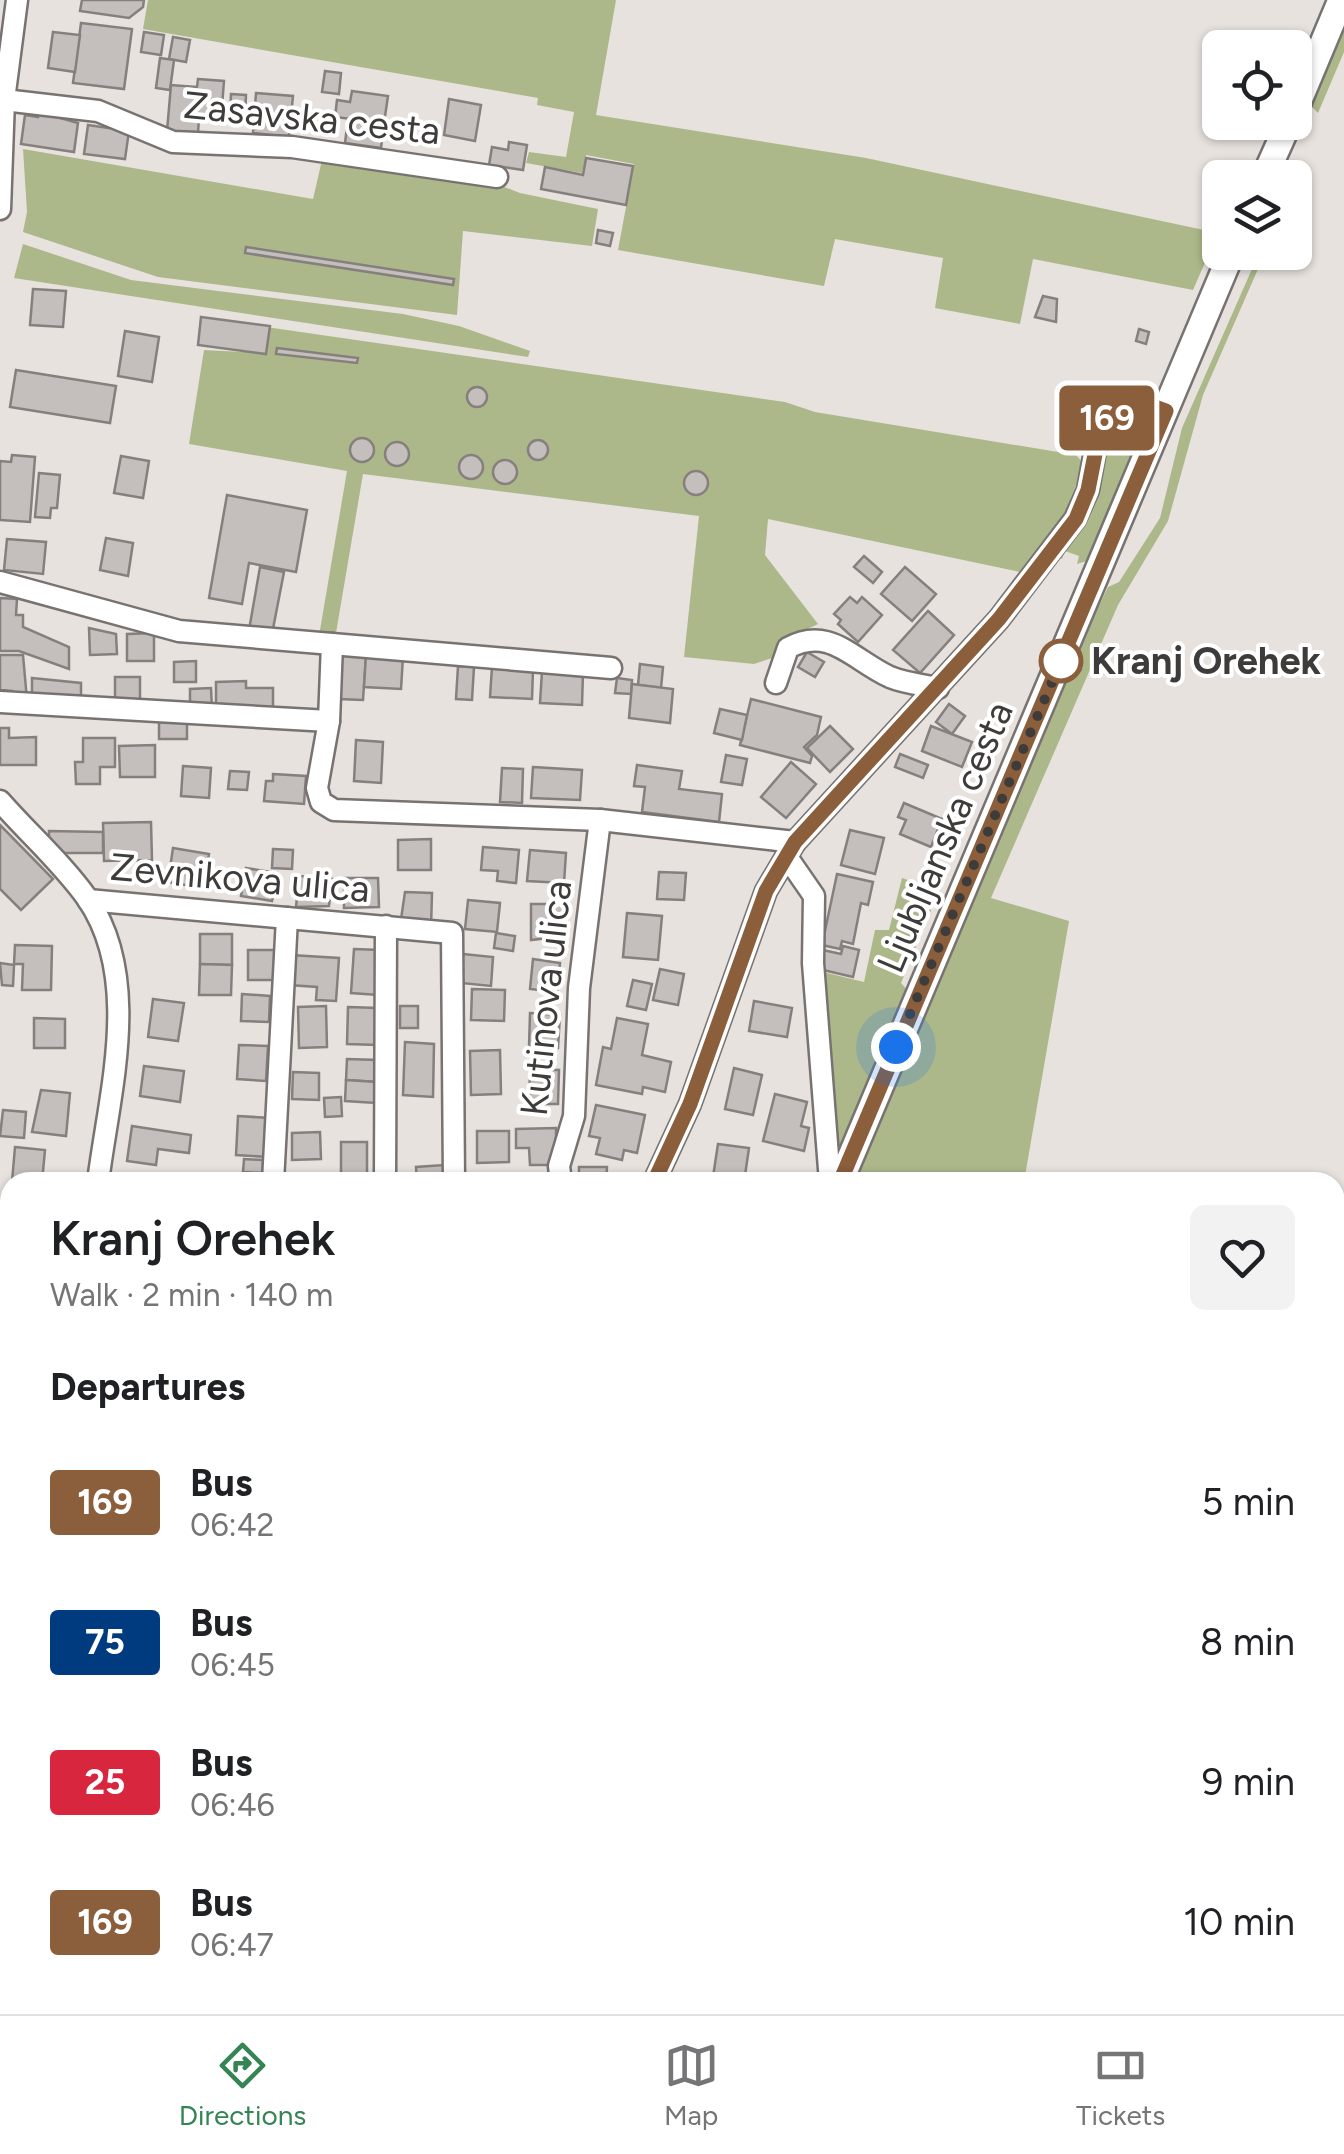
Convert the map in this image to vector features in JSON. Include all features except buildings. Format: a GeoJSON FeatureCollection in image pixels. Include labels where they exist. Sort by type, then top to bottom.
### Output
{"type":"FeatureCollection","features":[{"type":"Feature","properties":{"kind":"main road"},"geometry":{"type":"LineString","coordinates":[[1312,69],[1341,0]]}},
{"type":"Feature","properties":{"kind":"main road","name":"Ljubljanska cesta"},"geometry":{"type":"LineString","coordinates":[[844,1172],[1225,270]]}},
{"type":"Feature","properties":{"kind":"street"},"geometry":{"type":"LineString","coordinates":[[0,209],[4,100],[18,0]]}},
{"type":"Feature","properties":{"kind":"street","name":"Zasavska cesta"},"geometry":{"type":"LineString","coordinates":[[4,100],[98,112],[173,142],[292,146],[497,177]]}},
{"type":"Feature","properties":{"kind":"street","name":"Ljubljanska cesta"},"geometry":{"type":"LineString","coordinates":[[659,1172],[690,1104],[766,891],[791,849],[999,619],[1076,519],[1088,490],[1100,429],[1114,408],[1144,403],[1166,411]]}},
{"type":"Feature","properties":{"kind":"street"},"geometry":{"type":"LineString","coordinates":[[0,582],[179,631],[611,668]]}},
{"type":"Feature","properties":{"kind":"street"},"geometry":{"type":"LineString","coordinates":[[776,683],[788,648],[803,639],[825,638],[892,678],[938,688]]}},
{"type":"Feature","properties":{"kind":"street"},"geometry":{"type":"LineString","coordinates":[[332,644],[328,722],[318,788],[321,802],[334,810],[600,820],[791,849]]}},
{"type":"Feature","properties":{"kind":"street"},"geometry":{"type":"LineString","coordinates":[[0,702],[328,722]]}},
{"type":"Feature","properties":{"kind":"street"},"geometry":{"type":"LineString","coordinates":[[0,801],[88,900],[114,960],[119,1020],[99,1172]]}},
{"type":"Feature","properties":{"kind":"street","name":"Kutinova ulica"},"geometry":{"type":"LineString","coordinates":[[560,1172],[574,1116],[579,988],[600,820]]}},
{"type":"Feature","properties":{"kind":"street","name":"Ljubljanska cesta"},"geometry":{"type":"LineString","coordinates":[[791,849],[814,896],[813,963],[829,1172]]}},
{"type":"Feature","properties":{"kind":"street","name":"Zevnikova ulica"},"geometry":{"type":"LineString","coordinates":[[88,900],[452,933],[454,1172]]}},
{"type":"Feature","properties":{"kind":"street"},"geometry":{"type":"LineString","coordinates":[[274,1172],[287,918]]}},
{"type":"Feature","properties":{"kind":"street","name":"Zevnikova ulica"},"geometry":{"type":"LineString","coordinates":[[385,1172],[386,926]]}},
{"type":"Feature","properties":{"kind":"green space"},"geometry":{"type":"Polygon","coordinates":[[[148,0],[616,0],[596,115],[866,158],[1202,230],[1202,269],[1193,290],[1033,259],[1020,324],[935,308],[943,258],[835,239],[824,286],[618,250],[634,164],[586,155],[582,173],[526,163],[529,152],[566,157],[574,112],[537,105],[538,98],[143,29],[148,0]]]}},
{"type":"Feature","properties":{"kind":"green space"},"geometry":{"type":"Polygon","coordinates":[[[1344,28],[1344,52],[1318,113],[1312,104],[1344,28]]]}},
{"type":"Feature","properties":{"kind":"green space"},"geometry":{"type":"Polygon","coordinates":[[[23,149],[313,199],[322,160],[476,176],[520,193],[598,209],[592,246],[463,231],[457,315],[158,277],[23,232],[27,212],[23,149]]]}},
{"type":"Feature","properties":{"kind":"green space"},"geometry":{"type":"Polygon","coordinates":[[[23,244],[131,280],[403,314],[459,326],[530,351],[528,357],[14,278],[23,244]]]}},
{"type":"Feature","properties":{"kind":"green space"},"geometry":{"type":"Polygon","coordinates":[[[1252,270],[1258,270],[1203,395],[1168,521],[1118,605],[991,898],[1069,921],[1026,1172],[859,1172],[1095,614],[1108,587],[1119,582],[1160,518],[1182,428],[1252,270]]]}},
{"type":"Feature","properties":{"kind":"green space"},"geometry":{"type":"Polygon","coordinates":[[[245,324],[785,402],[815,412],[1076,455],[1085,465],[1064,514],[1020,572],[768,519],[765,555],[818,624],[789,638],[772,658],[754,664],[684,657],[699,516],[363,474],[336,633],[319,636],[347,471],[189,444],[204,350],[242,352],[245,324]]]}},
{"type":"Feature","properties":{"kind":"green space"},"geometry":{"type":"Polygon","coordinates":[[[1125,416],[1142,429],[1093,559],[1077,564],[1079,556],[1065,551],[1062,559],[1058,557],[1089,517],[1109,433],[1116,421],[1125,416]]]}},
{"type":"Feature","properties":{"kind":"green space"},"geometry":{"type":"Polygon","coordinates":[[[902,878],[939,891],[901,983],[909,992],[840,1151],[836,1150],[819,971],[864,982],[875,930],[889,930],[902,878]]]}},
{"type":"Feature","properties":{"kind":"bus line","name":"169"},"geometry":{"type":"LineString","coordinates":[[659,1172],[690,1104],[766,891],[795,842],[999,619],[1076,519],[1088,490],[1100,429],[1114,408],[1129,402],[1166,411],[844,1172]]}},
{"type":"Feature","properties":{"kind":"place","name":"Kranj Orehek"},"geometry":{"type":"Point","coordinates":[1061,661]}},
{"type":"Feature","properties":{"kind":"route"},"geometry":{"type":"LineString","coordinates":[[896,1047],[1061,661]]}}]}
